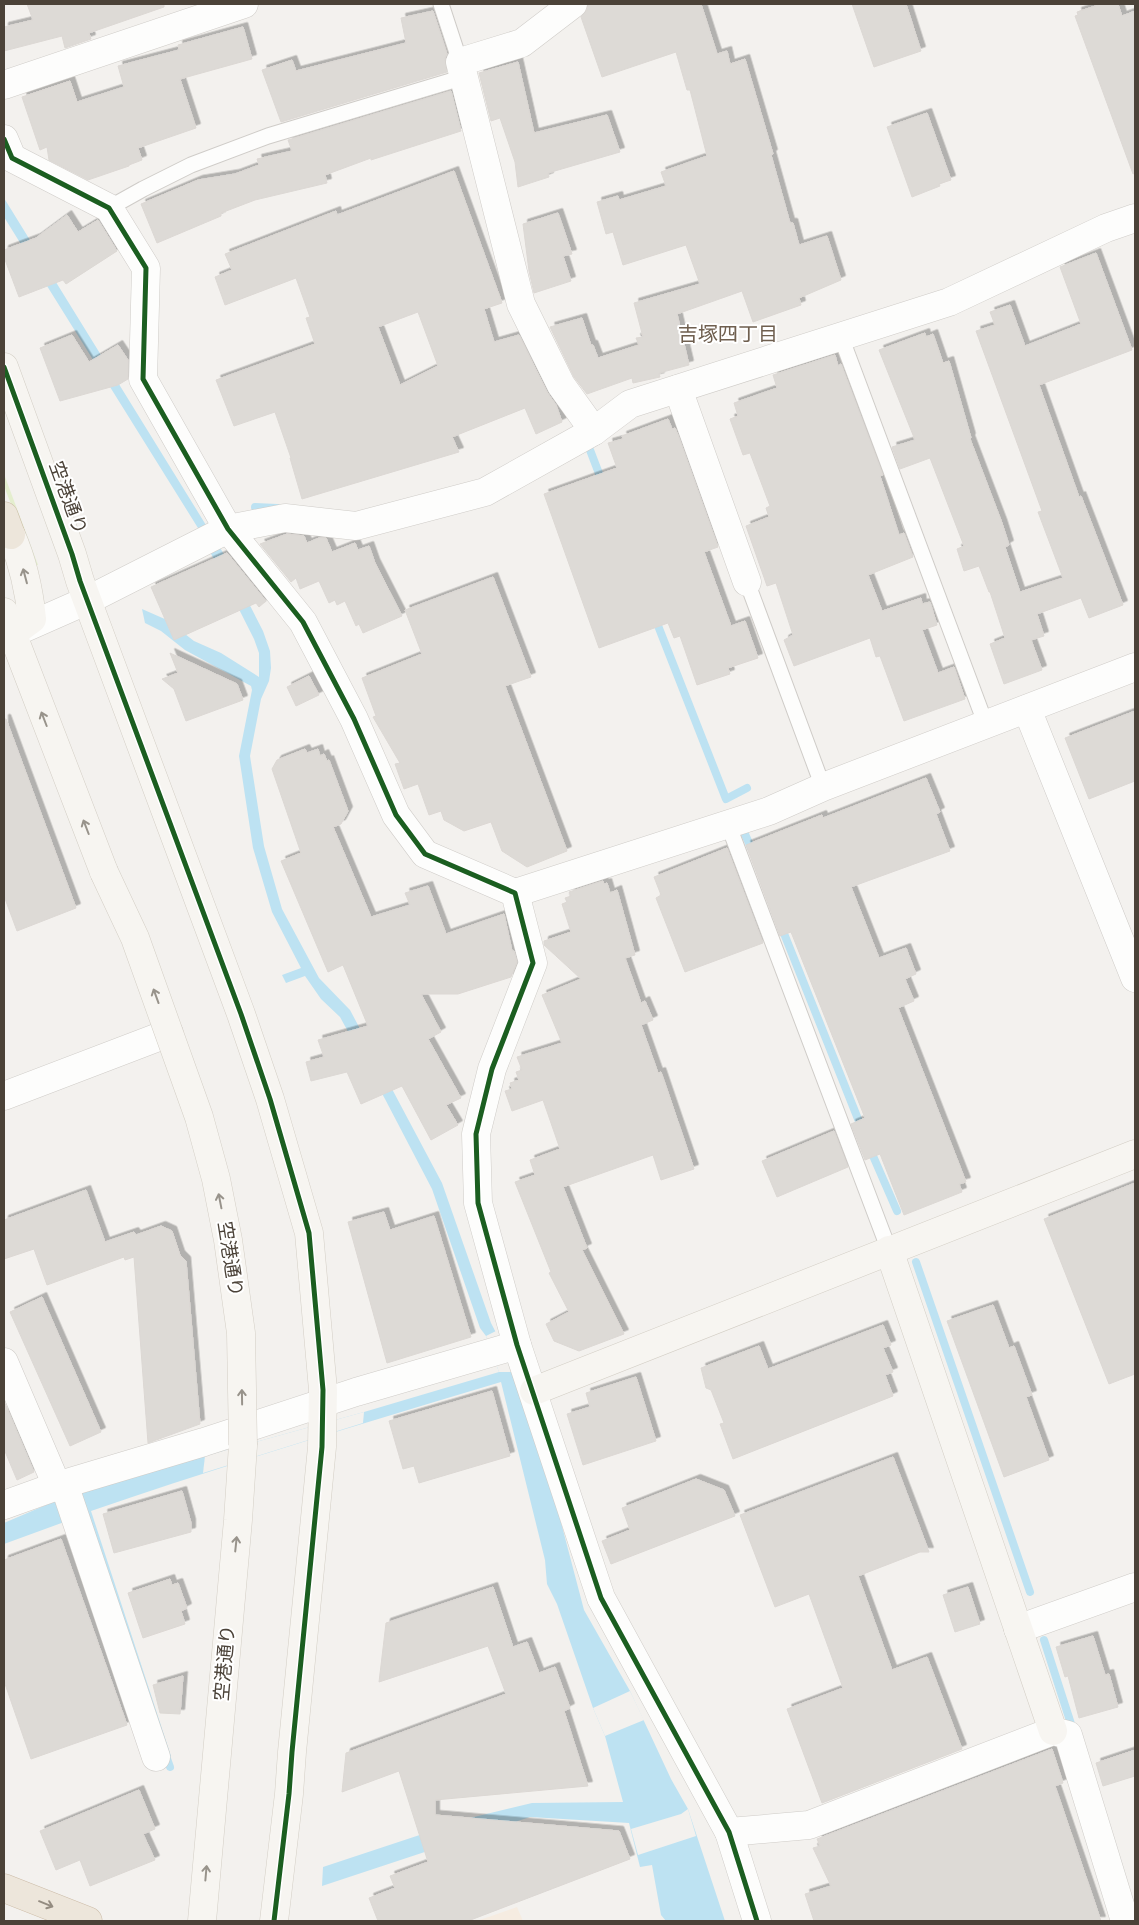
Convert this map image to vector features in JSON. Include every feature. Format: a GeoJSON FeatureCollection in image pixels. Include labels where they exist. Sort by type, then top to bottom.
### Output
{"type":"FeatureCollection","features":[{"type":"Feature","properties":{"kind":"highway"},"geometry":{"type":"LineString","coordinates":[[4,1888],[88,1921]]}},
{"type":"Feature","properties":{"kind":"street"},"geometry":{"type":"LineString","coordinates":[[4,85],[244,4]]}},
{"type":"Feature","properties":{"kind":"street"},"geometry":{"type":"LineString","coordinates":[[573,4],[522,44],[462,70],[521,304],[561,385],[594,431]]}},
{"type":"Feature","properties":{"kind":"street"},"geometry":{"type":"LineString","coordinates":[[6,153],[109,208],[146,268],[143,379],[215,535],[304,622],[354,719],[396,815],[425,854],[515,893],[769,811],[823,787],[1135,667]]}},
{"type":"Feature","properties":{"kind":"street"},"geometry":{"type":"LineString","coordinates":[[7,627],[88,600],[215,535],[285,518],[356,526],[485,492],[594,431],[630,404],[949,302],[1106,228],[1135,218]]}},
{"type":"Feature","properties":{"kind":"street","name":"空港通り"},"geometry":{"type":"LineString","coordinates":[[4,367],[102,641],[238,1004],[270,1099],[308,1232],[323,1403],[322,1447],[289,1794],[274,1921]]}},
{"type":"Feature","properties":{"kind":"street"},"geometry":{"type":"LineString","coordinates":[[678,389],[748,582]]}},
{"type":"Feature","properties":{"kind":"street"},"geometry":{"type":"LineString","coordinates":[[7,526],[18,552],[29,592],[32,619],[7,627]]}},
{"type":"Feature","properties":{"kind":"street","name":"空港通り"},"geometry":{"type":"LineString","coordinates":[[7,627],[104,872],[135,938],[199,1117],[216,1179],[228,1240],[241,1333],[242,1471],[202,1921]]}},
{"type":"Feature","properties":{"kind":"street"},"geometry":{"type":"LineString","coordinates":[[1027,709],[1135,978]]}},
{"type":"Feature","properties":{"kind":"street"},"geometry":{"type":"LineString","coordinates":[[515,893],[533,963],[492,1069],[476,1134],[478,1203],[504,1349],[534,1391],[602,1598],[729,1832],[757,1921]]}},
{"type":"Feature","properties":{"kind":"street"},"geometry":{"type":"LineString","coordinates":[[4,1096],[169,1033]]}},
{"type":"Feature","properties":{"kind":"street"},"geometry":{"type":"LineString","coordinates":[[534,1391],[1135,1154]]}},
{"type":"Feature","properties":{"kind":"street"},"geometry":{"type":"LineString","coordinates":[[890,1250],[1053,1731]]}},
{"type":"Feature","properties":{"kind":"street"},"geometry":{"type":"LineString","coordinates":[[4,1505],[62,1490],[323,1403],[504,1349]]}},
{"type":"Feature","properties":{"kind":"street"},"geometry":{"type":"LineString","coordinates":[[4,1362],[77,1522],[156,1757]]}},
{"type":"Feature","properties":{"kind":"street"},"geometry":{"type":"LineString","coordinates":[[1018,1630],[1135,1587]]}},
{"type":"Feature","properties":{"kind":"street"},"geometry":{"type":"LineString","coordinates":[[729,1832],[809,1825],[1053,1731],[1068,1735],[1125,1921]]}},
{"type":"Feature","properties":{"kind":"lane"},"geometry":{"type":"LineString","coordinates":[[109,208],[191,165],[268,136],[462,70],[441,4]]}},
{"type":"Feature","properties":{"kind":"lane"},"geometry":{"type":"LineString","coordinates":[[841,337],[986,725]]}},
{"type":"Feature","properties":{"kind":"lane"},"geometry":{"type":"LineString","coordinates":[[748,582],[823,787]]}},
{"type":"Feature","properties":{"kind":"lane"},"geometry":{"type":"LineString","coordinates":[[728,824],[890,1250]]}},
{"type":"Feature","properties":{"kind":"shaded area"},"geometry":{"type":"Polygon","coordinates":[[[517,1907],[523,1921],[477,1921],[517,1907]]]}},
{"type":"Feature","properties":{"kind":"green space"},"geometry":{"type":"Polygon","coordinates":[[[4,474],[38,565],[35,566],[4,486],[4,474]]]}},
{"type":"Feature","properties":{"kind":"water"},"geometry":{"type":"Polygon","coordinates":[[[4,198],[222,551],[263,631],[270,651],[271,668],[269,681],[261,699],[250,756],[264,846],[282,909],[319,978],[350,1010],[442,1183],[491,1323],[527,1393],[584,1610],[630,1691],[671,1779],[688,1809],[725,1921],[666,1921],[661,1915],[652,1865],[640,1867],[629,1823],[530,1817],[322,1886],[323,1867],[474,1817],[532,1803],[623,1802],[605,1736],[593,1708],[557,1604],[547,1584],[545,1560],[501,1382],[244,1460],[91,1511],[171,1756],[164,1760],[67,1521],[4,1544],[4,1523],[60,1499],[499,1372],[486,1336],[480,1328],[432,1189],[385,1099],[340,1017],[321,999],[305,976],[286,983],[282,975],[301,968],[272,912],[253,848],[239,756],[252,690],[251,686],[185,650],[161,631],[145,623],[142,609],[167,620],[194,641],[221,653],[259,677],[259,653],[254,639],[198,528],[4,217],[4,198]]]}},
{"type":"Feature","properties":{"kind":"pier"},"geometry":{"type":"Polygon","coordinates":[[[496,1331],[517,1372],[499,1372],[486,1336],[496,1331]]]}},
{"type":"Feature","properties":{"kind":"pier"},"geometry":{"type":"Polygon","coordinates":[[[364,1412],[363,1423],[203,1473],[205,1456],[364,1412]]]}},
{"type":"Feature","properties":{"kind":"pier"},"geometry":{"type":"Polygon","coordinates":[[[630,1691],[644,1720],[605,1736],[593,1708],[630,1691]]]}},
{"type":"Feature","properties":{"kind":"pier"},"geometry":{"type":"Polygon","coordinates":[[[688,1809],[696,1836],[638,1855],[631,1829],[681,1814],[688,1809]]]}},
{"type":"Feature","properties":{"kind":"building"},"geometry":{"type":"Polygon","coordinates":[[[27,4],[164,4],[164,7],[89,33],[91,39],[65,48],[62,36],[4,51],[4,27],[33,20],[27,4]]]}},
{"type":"Feature","properties":{"kind":"building"},"geometry":{"type":"Polygon","coordinates":[[[588,4],[701,4],[717,54],[727,51],[730,64],[745,59],[773,154],[771,155],[790,223],[793,223],[799,245],[827,236],[841,280],[799,298],[801,305],[753,322],[742,291],[677,314],[689,365],[659,373],[660,377],[633,383],[632,378],[587,394],[574,377],[550,327],[582,318],[591,345],[593,345],[598,358],[639,345],[636,338],[643,337],[634,303],[700,284],[686,245],[623,265],[613,232],[606,234],[597,202],[618,196],[619,200],[666,186],[661,172],[707,156],[690,90],[687,90],[676,52],[602,77],[581,17],[587,10],[588,4]]]}},
{"type":"Feature","properties":{"kind":"building"},"geometry":{"type":"Polygon","coordinates":[[[852,4],[906,4],[921,51],[874,67],[852,4]]]}},
{"type":"Feature","properties":{"kind":"building"},"geometry":{"type":"Polygon","coordinates":[[[1101,4],[1118,4],[1122,16],[1135,11],[1135,173],[1133,174],[1075,16],[1078,15],[1077,12],[1101,4]]]}},
{"type":"Feature","properties":{"kind":"building"},"geometry":{"type":"Polygon","coordinates":[[[433,11],[447,54],[445,58],[447,72],[281,122],[262,70],[292,60],[296,71],[406,43],[401,18],[433,11]]]}},
{"type":"Feature","properties":{"kind":"building"},"geometry":{"type":"Polygon","coordinates":[[[243,27],[252,59],[180,79],[196,128],[138,148],[142,160],[88,180],[49,160],[47,147],[40,150],[22,97],[70,81],[77,102],[124,87],[118,66],[179,50],[178,45],[243,27]]]}},
{"type":"Feature","properties":{"kind":"building"},"geometry":{"type":"Polygon","coordinates":[[[518,62],[534,133],[607,115],[620,152],[548,173],[549,177],[518,187],[515,162],[500,118],[491,121],[479,73],[518,62]]]}},
{"type":"Feature","properties":{"kind":"building"},"geometry":{"type":"Polygon","coordinates":[[[451,91],[461,131],[371,160],[371,158],[325,175],[327,183],[255,200],[221,213],[221,216],[157,243],[141,204],[198,180],[235,174],[259,165],[257,159],[292,151],[288,140],[451,91]]]}},
{"type":"Feature","properties":{"kind":"building"},"geometry":{"type":"Polygon","coordinates":[[[927,113],[951,180],[912,197],[887,127],[927,113]]]}},
{"type":"Feature","properties":{"kind":"building"},"geometry":{"type":"Polygon","coordinates":[[[454,171],[502,303],[484,309],[494,342],[519,335],[547,392],[556,405],[562,422],[536,434],[525,408],[452,437],[459,452],[302,499],[291,458],[275,412],[234,426],[216,380],[315,344],[306,318],[310,317],[296,278],[225,305],[215,277],[232,270],[225,254],[336,211],[337,215],[454,171]],[[418,312],[378,327],[400,385],[438,366],[418,312]]]}},
{"type":"Feature","properties":{"kind":"building"},"geometry":{"type":"Polygon","coordinates":[[[558,213],[572,254],[563,256],[571,281],[534,293],[523,224],[558,213]]]}},
{"type":"Feature","properties":{"kind":"building"},"geometry":{"type":"Polygon","coordinates":[[[67,215],[78,232],[98,220],[117,251],[66,284],[63,280],[19,297],[4,257],[4,250],[36,238],[67,215]]]}},
{"type":"Feature","properties":{"kind":"building"},"geometry":{"type":"Polygon","coordinates":[[[1096,253],[1132,350],[1039,385],[1079,497],[1081,496],[1123,605],[1089,618],[1081,598],[1037,614],[1044,636],[1031,640],[1042,670],[1004,684],[990,644],[1005,638],[990,592],[979,566],[964,571],[957,549],[964,546],[930,458],[900,469],[892,447],[915,440],[879,350],[925,333],[926,337],[933,334],[943,363],[949,361],[970,439],[1009,545],[1005,547],[1020,592],[1063,578],[1038,512],[1042,511],[976,331],[995,325],[990,312],[1010,305],[1025,346],[1081,324],[1060,267],[1096,253]]]}},
{"type":"Feature","properties":{"kind":"building"},"geometry":{"type":"Polygon","coordinates":[[[72,335],[89,362],[118,345],[128,360],[128,379],[118,385],[60,401],[40,348],[72,335]]]}},
{"type":"Feature","properties":{"kind":"building"},"geometry":{"type":"Polygon","coordinates":[[[835,355],[838,366],[841,364],[883,475],[880,476],[899,535],[904,533],[913,557],[868,575],[882,611],[921,598],[922,604],[930,602],[937,625],[922,630],[938,673],[954,667],[965,699],[904,721],[880,656],[876,657],[870,638],[794,666],[784,640],[793,635],[776,583],[767,586],[746,526],[769,517],[766,508],[770,506],[750,453],[743,455],[730,419],[738,416],[734,403],[777,388],[773,375],[835,355]]]}},
{"type":"Feature","properties":{"kind":"building"},"geometry":{"type":"Polygon","coordinates":[[[668,419],[672,429],[675,428],[678,435],[718,547],[704,552],[731,626],[745,621],[758,658],[728,668],[730,674],[697,685],[680,636],[674,638],[668,623],[599,648],[544,494],[617,468],[608,443],[623,439],[622,436],[668,419]]]}},
{"type":"Feature","properties":{"kind":"building"},"geometry":{"type":"Polygon","coordinates":[[[287,534],[304,536],[307,543],[319,538],[326,538],[332,552],[355,543],[358,550],[369,546],[375,563],[402,616],[363,633],[359,624],[356,626],[345,601],[337,605],[335,600],[329,603],[319,581],[300,589],[296,578],[291,582],[260,544],[287,534]]]}},
{"type":"Feature","properties":{"kind":"building"},"geometry":{"type":"Polygon","coordinates":[[[227,553],[266,601],[259,607],[256,603],[174,640],[151,587],[227,553]]]}},
{"type":"Feature","properties":{"kind":"building"},"geometry":{"type":"Polygon","coordinates":[[[493,577],[531,677],[505,686],[567,851],[527,867],[502,851],[491,822],[464,831],[444,820],[441,811],[429,815],[418,784],[404,789],[395,764],[400,763],[373,717],[376,716],[362,678],[422,654],[405,610],[493,577]]]}},
{"type":"Feature","properties":{"kind":"building"},"geometry":{"type":"Polygon","coordinates":[[[170,653],[237,684],[243,700],[186,721],[174,689],[162,679],[178,673],[170,653]]]}},
{"type":"Feature","properties":{"kind":"building"},"geometry":{"type":"Polygon","coordinates":[[[309,676],[319,695],[296,706],[287,687],[309,676]]]}},
{"type":"Feature","properties":{"kind":"building"},"geometry":{"type":"Polygon","coordinates":[[[1135,711],[1135,781],[1089,799],[1065,738],[1135,711]]]}},
{"type":"Feature","properties":{"kind":"building"},"geometry":{"type":"Polygon","coordinates":[[[4,719],[6,719],[76,908],[17,931],[4,896],[4,719]]]}},
{"type":"Feature","properties":{"kind":"building"},"geometry":{"type":"Polygon","coordinates":[[[305,749],[307,753],[318,749],[320,756],[324,754],[327,761],[329,760],[348,811],[341,824],[333,827],[371,917],[410,905],[405,893],[428,886],[446,934],[504,914],[512,951],[514,951],[517,962],[511,977],[458,994],[421,994],[441,1032],[428,1039],[461,1098],[446,1105],[458,1125],[431,1140],[402,1086],[361,1104],[347,1072],[311,1081],[306,1062],[324,1057],[318,1040],[368,1026],[343,965],[328,972],[281,861],[301,853],[272,769],[277,760],[305,749]]]}},
{"type":"Feature","properties":{"kind":"building"},"geometry":{"type":"Polygon","coordinates":[[[926,778],[940,812],[936,814],[950,851],[851,887],[879,958],[906,948],[916,974],[905,979],[914,1001],[898,1008],[966,1182],[959,1184],[962,1192],[904,1215],[880,1154],[865,1160],[851,1124],[865,1118],[791,932],[780,936],[746,845],[822,815],[823,818],[926,778]]]}},
{"type":"Feature","properties":{"kind":"building"},"geometry":{"type":"Polygon","coordinates":[[[727,848],[763,943],[685,972],[656,898],[661,895],[654,877],[727,848]]]}},
{"type":"Feature","properties":{"kind":"building"},"geometry":{"type":"Polygon","coordinates":[[[603,881],[604,884],[607,883],[610,893],[617,890],[635,955],[625,958],[641,1003],[645,1001],[653,1020],[641,1025],[658,1073],[661,1072],[694,1169],[661,1180],[653,1155],[563,1187],[587,1248],[582,1250],[624,1334],[579,1351],[554,1341],[546,1324],[569,1312],[549,1273],[551,1272],[515,1182],[535,1175],[530,1160],[560,1149],[543,1100],[512,1111],[505,1091],[512,1089],[510,1083],[519,1080],[516,1072],[522,1070],[517,1057],[562,1043],[542,995],[581,979],[544,945],[544,941],[571,932],[562,904],[567,902],[565,898],[571,896],[569,892],[603,881]]]}},
{"type":"Feature","properties":{"kind":"building"},"geometry":{"type":"Polygon","coordinates":[[[834,1131],[848,1167],[777,1197],[762,1161],[834,1131]]]}},
{"type":"Feature","properties":{"kind":"building"},"geometry":{"type":"Polygon","coordinates":[[[1135,1183],[1135,1374],[1109,1384],[1044,1219],[1135,1183]]]}},
{"type":"Feature","properties":{"kind":"building"},"geometry":{"type":"Polygon","coordinates":[[[86,1190],[105,1242],[134,1232],[136,1235],[161,1226],[172,1231],[180,1255],[186,1261],[200,1424],[148,1443],[134,1257],[125,1260],[124,1257],[47,1285],[34,1249],[4,1259],[4,1220],[86,1190]]]}},
{"type":"Feature","properties":{"kind":"building"},"geometry":{"type":"Polygon","coordinates":[[[384,1212],[390,1230],[434,1216],[471,1337],[387,1363],[348,1222],[384,1212]]]}},
{"type":"Feature","properties":{"kind":"building"},"geometry":{"type":"Polygon","coordinates":[[[42,1297],[101,1432],[70,1446],[10,1312],[42,1297]]]}},
{"type":"Feature","properties":{"kind":"building"},"geometry":{"type":"Polygon","coordinates":[[[993,1305],[1009,1348],[1014,1346],[1032,1395],[1026,1397],[1049,1460],[1004,1477],[947,1321],[993,1305]]]}},
{"type":"Feature","properties":{"kind":"building"},"geometry":{"type":"Polygon","coordinates":[[[883,1325],[891,1345],[883,1348],[893,1372],[885,1375],[893,1396],[733,1459],[720,1424],[724,1423],[711,1390],[706,1388],[701,1368],[759,1346],[768,1369],[883,1325]]]}},
{"type":"Feature","properties":{"kind":"building"},"geometry":{"type":"Polygon","coordinates":[[[636,1377],[656,1441],[583,1465],[567,1414],[590,1407],[586,1393],[636,1377]]]}},
{"type":"Feature","properties":{"kind":"building"},"geometry":{"type":"Polygon","coordinates":[[[492,1391],[510,1456],[419,1483],[414,1466],[403,1469],[389,1421],[492,1391]]]}},
{"type":"Feature","properties":{"kind":"building"},"geometry":{"type":"Polygon","coordinates":[[[4,1401],[34,1472],[17,1480],[4,1449],[4,1401]]]}},
{"type":"Feature","properties":{"kind":"building"},"geometry":{"type":"Polygon","coordinates":[[[893,1457],[929,1552],[920,1552],[858,1576],[892,1670],[927,1657],[962,1749],[822,1803],[787,1709],[843,1688],[809,1594],[775,1607],[740,1515],[893,1457]]]}},
{"type":"Feature","properties":{"kind":"building"},"geometry":{"type":"Polygon","coordinates":[[[696,1479],[724,1490],[735,1516],[611,1564],[602,1541],[630,1530],[622,1508],[696,1479]]]}},
{"type":"Feature","properties":{"kind":"building"},"geometry":{"type":"Polygon","coordinates":[[[182,1491],[191,1523],[191,1532],[114,1553],[103,1514],[182,1491]]]}},
{"type":"Feature","properties":{"kind":"building"},"geometry":{"type":"Polygon","coordinates":[[[61,1539],[127,1725],[31,1759],[4,1681],[4,1560],[61,1539]]]}},
{"type":"Feature","properties":{"kind":"building"},"geometry":{"type":"Polygon","coordinates":[[[170,1579],[172,1585],[178,1583],[187,1608],[181,1611],[185,1624],[143,1638],[128,1593],[170,1579]]]}},
{"type":"Feature","properties":{"kind":"building"},"geometry":{"type":"Polygon","coordinates":[[[493,1587],[513,1647],[527,1642],[539,1673],[555,1667],[570,1708],[564,1711],[588,1786],[435,1800],[435,1815],[619,1831],[630,1859],[468,1921],[378,1921],[369,1898],[395,1888],[390,1876],[428,1862],[399,1771],[342,1792],[346,1753],[506,1694],[488,1646],[379,1682],[386,1623],[493,1587]]]}},
{"type":"Feature","properties":{"kind":"building"},"geometry":{"type":"Polygon","coordinates":[[[968,1587],[980,1624],[955,1632],[943,1595],[968,1587]]]}},
{"type":"Feature","properties":{"kind":"building"},"geometry":{"type":"Polygon","coordinates":[[[1093,1636],[1105,1675],[1109,1674],[1118,1707],[1079,1718],[1068,1676],[1065,1677],[1056,1647],[1093,1636]]]}},
{"type":"Feature","properties":{"kind":"building"},"geometry":{"type":"Polygon","coordinates":[[[183,1676],[180,1714],[160,1713],[153,1685],[183,1676]]]}},
{"type":"Feature","properties":{"kind":"building"},"geometry":{"type":"Polygon","coordinates":[[[1052,1749],[1063,1783],[1055,1786],[1101,1921],[814,1921],[805,1894],[831,1886],[813,1848],[820,1846],[817,1839],[1052,1749]]]}},
{"type":"Feature","properties":{"kind":"building"},"geometry":{"type":"Polygon","coordinates":[[[1135,1750],[1135,1776],[1103,1786],[1096,1763],[1135,1750]]]}},
{"type":"Feature","properties":{"kind":"building"},"geometry":{"type":"Polygon","coordinates":[[[139,1790],[155,1829],[143,1834],[155,1860],[90,1886],[80,1860],[56,1870],[40,1831],[139,1790]]]}},
{"type":"Feature","properties":{"kind":"waterway"},"geometry":{"type":"LineString","coordinates":[[590,450],[603,484]]}},
{"type":"Feature","properties":{"kind":"waterway"},"geometry":{"type":"LineString","coordinates":[[255,507],[277,508]]}},
{"type":"Feature","properties":{"kind":"waterway"},"geometry":{"type":"LineString","coordinates":[[655,618],[726,799],[747,788]]}},
{"type":"Feature","properties":{"kind":"waterway"},"geometry":{"type":"LineString","coordinates":[[744,832],[753,852]]}},
{"type":"Feature","properties":{"kind":"waterway"},"geometry":{"type":"LineString","coordinates":[[781,926],[862,1129]]}},
{"type":"Feature","properties":{"kind":"waterway"},"geometry":{"type":"LineString","coordinates":[[870,1149],[897,1211]]}},
{"type":"Feature","properties":{"kind":"waterway"},"geometry":{"type":"LineString","coordinates":[[916,1262],[1030,1592]]}},
{"type":"Feature","properties":{"kind":"waterway"},"geometry":{"type":"LineString","coordinates":[[1044,1640],[1073,1730]]}},
{"type":"Feature","properties":{"kind":"waterway"},"geometry":{"type":"LineString","coordinates":[[165,1753],[170,1767]]}},
{"type":"Feature","properties":{"kind":"cycle path"},"geometry":{"type":"LineString","coordinates":[[4,139],[12,158],[109,208],[146,268],[143,379],[228,529],[303,622],[354,719],[396,815],[425,854],[515,893],[533,963],[492,1069],[476,1134],[478,1203],[517,1345],[601,1598],[729,1832],[757,1921]]}},
{"type":"Feature","properties":{"kind":"cycle path"},"geometry":{"type":"LineString","coordinates":[[4,367],[80,581],[241,1014],[270,1099],[309,1233],[323,1390],[322,1447],[289,1794],[274,1921]]}},
{"type":"Feature","properties":{"kind":"district","name":"吉塚四丁目"},"geometry":{"type":"Point","coordinates":[728,334]}}]}
